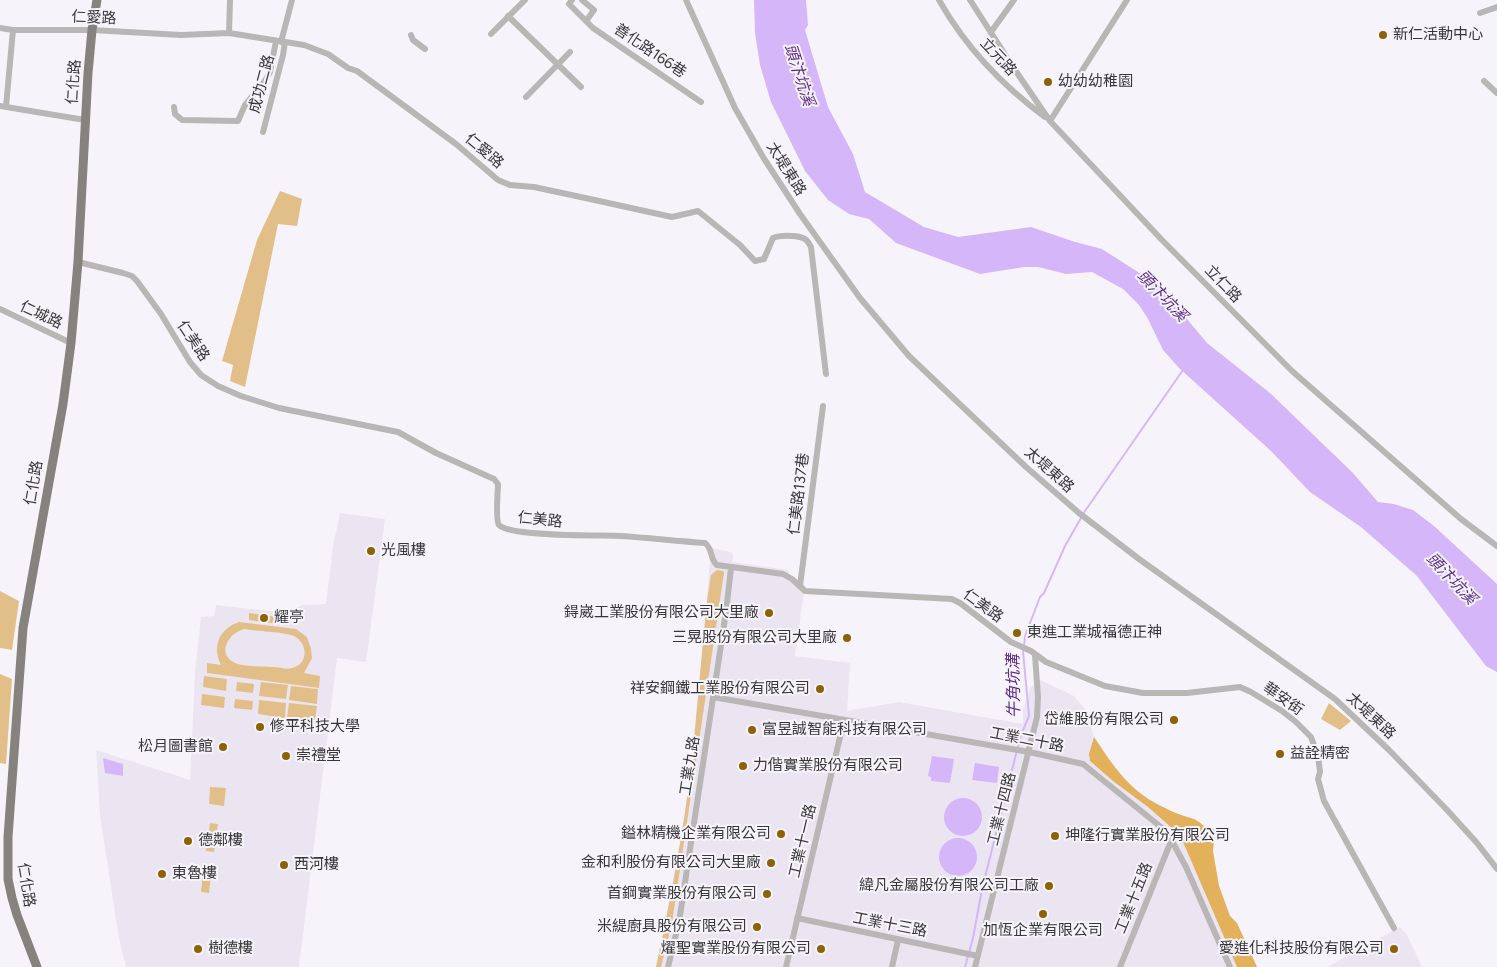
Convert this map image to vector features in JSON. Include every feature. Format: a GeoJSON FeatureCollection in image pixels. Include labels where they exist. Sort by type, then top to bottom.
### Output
{"type":"FeatureCollection","features":[{"type":"Feature","properties":{"kind":"main road","name":"仁化路"},"geometry":{"type":"LineString","coordinates":[[37,967],[16,915],[12,898],[8,879],[8,837],[24,618],[62,404],[71,342],[78,262],[85,120],[92,30],[97,0]]}},
{"type":"Feature","properties":{"kind":"street"},"geometry":{"type":"LineString","coordinates":[[229,33],[230,0]]}},
{"type":"Feature","properties":{"kind":"street","name":"成功二路"},"geometry":{"type":"LineString","coordinates":[[174,107],[175,114],[182,120],[238,121],[245,105],[270,72],[281,42],[292,0]]}},
{"type":"Feature","properties":{"kind":"street"},"geometry":{"type":"LineString","coordinates":[[491,34],[525,0]]}},
{"type":"Feature","properties":{"kind":"street","name":"善化路166巷"},"geometry":{"type":"LineString","coordinates":[[572,0],[569,4],[593,28],[701,102]]}},
{"type":"Feature","properties":{"kind":"street"},"geometry":{"type":"LineString","coordinates":[[582,0],[594,10],[586,20]]}},
{"type":"Feature","properties":{"kind":"street","name":"太堤東路"},"geometry":{"type":"LineString","coordinates":[[686,0],[735,108],[763,158],[860,298],[909,356],[1079,513],[1139,559],[1335,700],[1389,750],[1442,804],[1477,843],[1497,869]]}},
{"type":"Feature","properties":{"kind":"street","name":"立元路"},"geometry":{"type":"LineString","coordinates":[[939,0],[953,22],[981,58],[1021,98],[1050,121]]}},
{"type":"Feature","properties":{"kind":"street"},"geometry":{"type":"LineString","coordinates":[[970,0],[1050,121],[1127,0]]}},
{"type":"Feature","properties":{"kind":"street"},"geometry":{"type":"LineString","coordinates":[[991,32],[1014,0]]}},
{"type":"Feature","properties":{"kind":"street"},"geometry":{"type":"LineString","coordinates":[[1480,13],[1497,7]]}},
{"type":"Feature","properties":{"kind":"street"},"geometry":{"type":"LineString","coordinates":[[508,16],[581,86]]}},
{"type":"Feature","properties":{"kind":"street","name":"仁愛路"},"geometry":{"type":"LineString","coordinates":[[0,28],[13,30],[92,30],[181,35],[229,33],[304,45],[328,54],[348,68],[357,71],[456,144],[498,180],[510,185],[590,199],[672,217],[698,211],[740,245],[755,260],[759,261],[764,259],[772,238],[777,236],[802,238],[808,241],[811,247],[826,374]]}},
{"type":"Feature","properties":{"kind":"street"},"geometry":{"type":"LineString","coordinates":[[13,30],[3,106],[85,120]]}},
{"type":"Feature","properties":{"kind":"street"},"geometry":{"type":"LineString","coordinates":[[411,35],[413,40],[425,49]]}},
{"type":"Feature","properties":{"kind":"street","name":"成功二路"},"geometry":{"type":"LineString","coordinates":[[262,132],[284,55],[281,42]]}},
{"type":"Feature","properties":{"kind":"street"},"geometry":{"type":"LineString","coordinates":[[526,97],[570,52]]}},
{"type":"Feature","properties":{"kind":"street"},"geometry":{"type":"LineString","coordinates":[[1484,81],[1497,93]]}},
{"type":"Feature","properties":{"kind":"street","name":"立仁路"},"geometry":{"type":"LineString","coordinates":[[1050,121],[1162,240],[1292,371],[1461,519],[1497,546]]}},
{"type":"Feature","properties":{"kind":"street","name":"仁美路"},"geometry":{"type":"LineString","coordinates":[[78,262],[132,276],[161,314],[190,362],[201,375],[218,386],[279,408],[398,432],[436,454],[494,479],[498,484],[498,521],[502,527],[550,535],[619,536],[705,543],[710,548],[715,564],[730,568],[783,574],[805,591],[952,599],[1011,642],[1033,653]]}},
{"type":"Feature","properties":{"kind":"street","name":"仁城路"},"geometry":{"type":"LineString","coordinates":[[0,309],[71,342]]}},
{"type":"Feature","properties":{"kind":"street","name":"仁美路137巷"},"geometry":{"type":"LineString","coordinates":[[800,586],[823,406]]}},
{"type":"Feature","properties":{"kind":"street","name":"工業九路"},"geometry":{"type":"LineString","coordinates":[[668,967],[680,922],[730,568]]}},
{"type":"Feature","properties":{"kind":"street","name":"工業十四路"},"geometry":{"type":"LineString","coordinates":[[975,967],[976,955],[1038,707],[1033,653]]}},
{"type":"Feature","properties":{"kind":"street","name":"華安街"},"geometry":{"type":"LineString","coordinates":[[1033,653],[1046,662],[1105,686],[1142,693],[1187,692],[1240,687],[1282,711],[1296,722],[1311,737],[1315,744],[1319,764],[1318,780],[1324,801],[1394,928]]}},
{"type":"Feature","properties":{"kind":"street","name":"工業二十路"},"geometry":{"type":"LineString","coordinates":[[713,697],[1011,748],[1084,764],[1167,832],[1186,867],[1230,967]]}},
{"type":"Feature","properties":{"kind":"street","name":"工業十一路"},"geometry":{"type":"LineString","coordinates":[[786,967],[844,720]]}},
{"type":"Feature","properties":{"kind":"street","name":"工業十五路"},"geometry":{"type":"LineString","coordinates":[[1120,967],[1172,839]]}},
{"type":"Feature","properties":{"kind":"street","name":"工業十三路"},"geometry":{"type":"LineString","coordinates":[[797,918],[976,955]]}},
{"type":"Feature","properties":{"kind":"street"},"geometry":{"type":"LineString","coordinates":[[892,967],[898,940]]}},
{"type":"Feature","properties":{"kind":"shaded area"},"geometry":{"type":"Polygon","coordinates":[[[280,191],[302,199],[297,226],[278,224],[245,387],[230,381],[233,365],[222,361],[257,240],[280,191]]]}},
{"type":"Feature","properties":{"kind":"shaded area","name":"修平科技大學"},"geometry":{"type":"Polygon","coordinates":[[[340,513],[385,519],[366,662],[337,658],[299,967],[126,967],[119,938],[100,816],[96,750],[190,780],[195,672],[201,617],[214,616],[216,605],[288,613],[302,605],[326,604],[333,546],[340,513]]]}},
{"type":"Feature","properties":{"kind":"shaded area"},"geometry":{"type":"Polygon","coordinates":[[[711,548],[731,552],[733,555],[732,562],[788,570],[789,574],[805,585],[795,656],[850,663],[847,711],[899,702],[1023,724],[1023,710],[1030,688],[1040,680],[1074,696],[1086,710],[1094,737],[1114,768],[1128,784],[1149,799],[1165,808],[1195,820],[1210,831],[1215,828],[1213,851],[1219,886],[1230,916],[1237,923],[1257,967],[656,967],[684,820],[699,693],[711,548]]]}},
{"type":"Feature","properties":{"kind":"shaded area"},"geometry":{"type":"Polygon","coordinates":[[[717,570],[724,573],[672,923],[661,967],[656,967],[671,893],[691,768],[707,601],[711,575],[717,570]]]}},
{"type":"Feature","properties":{"kind":"shaded area"},"geometry":{"type":"Polygon","coordinates":[[[0,591],[19,601],[12,650],[0,648],[0,591]]]}},
{"type":"Feature","properties":{"kind":"shaded area","name":"耀亭"},"geometry":{"type":"Polygon","coordinates":[[[249,613],[279,617],[278,624],[249,620],[249,613]]]}},
{"type":"Feature","properties":{"kind":"shaded area"},"geometry":{"type":"Polygon","coordinates":[[[239,622],[296,629],[307,637],[311,649],[312,658],[304,673],[320,676],[319,688],[207,673],[207,663],[221,665],[218,658],[217,645],[222,634],[232,625],[239,622]],[[244,629],[228,640],[225,651],[231,661],[247,666],[288,669],[298,666],[304,658],[305,653],[302,643],[294,636],[244,629]]]}},
{"type":"Feature","properties":{"kind":"shaded area"},"geometry":{"type":"Polygon","coordinates":[[[0,674],[12,679],[6,764],[0,763],[0,674]]]}},
{"type":"Feature","properties":{"kind":"shaded area"},"geometry":{"type":"Polygon","coordinates":[[[204,676],[227,679],[226,691],[203,687],[204,676]]]}},
{"type":"Feature","properties":{"kind":"shaded area"},"geometry":{"type":"Polygon","coordinates":[[[237,682],[254,684],[253,693],[236,691],[237,682]]]}},
{"type":"Feature","properties":{"kind":"shaded area"},"geometry":{"type":"Polygon","coordinates":[[[261,682],[288,685],[286,699],[259,696],[261,682]]]}},
{"type":"Feature","properties":{"kind":"shaded area"},"geometry":{"type":"Polygon","coordinates":[[[291,686],[318,689],[317,704],[289,700],[291,686]]]}},
{"type":"Feature","properties":{"kind":"shaded area"},"geometry":{"type":"Polygon","coordinates":[[[202,694],[225,697],[224,708],[201,705],[202,694]]]}},
{"type":"Feature","properties":{"kind":"shaded area"},"geometry":{"type":"Polygon","coordinates":[[[235,699],[253,701],[252,710],[234,708],[235,699]]]}},
{"type":"Feature","properties":{"kind":"shaded area"},"geometry":{"type":"Polygon","coordinates":[[[259,700],[286,703],[285,718],[258,714],[259,700]]]}},
{"type":"Feature","properties":{"kind":"shaded area"},"geometry":{"type":"Polygon","coordinates":[[[289,703],[317,706],[315,720],[287,717],[289,703]]]}},
{"type":"Feature","properties":{"kind":"shaded area"},"geometry":{"type":"Polygon","coordinates":[[[1329,703],[1351,721],[1340,730],[1321,719],[1329,703]]]}},
{"type":"Feature","properties":{"kind":"shaded area"},"geometry":{"type":"Polygon","coordinates":[[[1094,737],[1116,769],[1142,795],[1168,810],[1196,820],[1210,831],[1215,828],[1213,851],[1219,886],[1230,916],[1237,923],[1257,967],[1237,967],[1180,835],[1090,761],[1089,754],[1094,737]]]}},
{"type":"Feature","properties":{"kind":"shaded area"},"geometry":{"type":"Polygon","coordinates":[[[210,787],[226,788],[224,806],[209,804],[210,787]]]}},
{"type":"Feature","properties":{"kind":"shaded area"},"geometry":{"type":"Polygon","coordinates":[[[210,823],[218,824],[214,852],[206,851],[210,823]]]}},
{"type":"Feature","properties":{"kind":"shaded area"},"geometry":{"type":"Polygon","coordinates":[[[204,864],[212,865],[209,893],[201,892],[204,864]]]}},
{"type":"Feature","properties":{"kind":"shaded area","name":"愛進化科技股份有限公司"},"geometry":{"type":"Polygon","coordinates":[[[1400,927],[1407,935],[1422,967],[1327,967],[1400,927]]]}},
{"type":"Feature","properties":{"kind":"water","name":"頭汴坑溪"},"geometry":{"type":"Polygon","coordinates":[[[754,0],[806,0],[808,25],[805,30],[828,107],[853,154],[865,192],[924,227],[958,237],[1031,227],[1102,249],[1166,290],[1207,343],[1270,393],[1353,473],[1378,502],[1394,504],[1413,510],[1434,526],[1497,584],[1497,672],[1486,666],[1417,576],[1361,527],[1310,492],[1271,451],[1179,368],[1163,350],[1139,305],[1123,289],[1092,272],[1066,274],[1038,267],[1024,267],[980,274],[896,243],[869,219],[849,214],[828,200],[805,171],[771,102],[760,65],[755,33],[754,0]]]}},
{"type":"Feature","properties":{"kind":"water"},"geometry":{"type":"Polygon","coordinates":[[[932,756],[954,759],[950,783],[931,781],[931,777],[928,776],[932,756]]]}},
{"type":"Feature","properties":{"kind":"water"},"geometry":{"type":"Polygon","coordinates":[[[103,758],[123,764],[123,776],[105,773],[103,758]]]}},
{"type":"Feature","properties":{"kind":"water"},"geometry":{"type":"Polygon","coordinates":[[[975,763],[999,767],[997,783],[972,780],[975,763]]]}},
{"type":"Feature","properties":{"kind":"water"},"geometry":{"type":"Polygon","coordinates":[[[963,798],[977,803],[982,817],[977,831],[963,836],[949,831],[944,817],[949,803],[963,798]]]}},
{"type":"Feature","properties":{"kind":"water"},"geometry":{"type":"Polygon","coordinates":[[[958,838],[972,843],[977,857],[972,871],[958,876],[944,871],[939,857],[944,843],[958,838]]]}},
{"type":"Feature","properties":{"kind":"waterway","name":"牛角坑溝"},"geometry":{"type":"LineString","coordinates":[[1024,646],[1025,636],[1040,597],[1044,593],[1065,546],[1085,511],[1183,370]]}},
{"type":"Feature","properties":{"kind":"waterway","name":"牛角坑溝"},"geometry":{"type":"LineString","coordinates":[[965,967],[973,938],[982,889],[1014,762],[1021,735],[1029,716],[1023,651]]}},
{"type":"Feature","properties":{"kind":"place","name":"新仁活動中心"},"geometry":{"type":"Point","coordinates":[1383,35]}},
{"type":"Feature","properties":{"kind":"place","name":"幼幼幼稚園"},"geometry":{"type":"Point","coordinates":[1048,82]}},
{"type":"Feature","properties":{"kind":"place","name":"光風樓"},"geometry":{"type":"Point","coordinates":[371,551]}},
{"type":"Feature","properties":{"kind":"place","name":"鍀崴工業股份有限公司大里廠"},"geometry":{"type":"Point","coordinates":[769,613]}},
{"type":"Feature","properties":{"kind":"place","name":"耀亭"},"geometry":{"type":"Point","coordinates":[264,618]}},
{"type":"Feature","properties":{"kind":"place","name":"東進工業城福德正神"},"geometry":{"type":"Point","coordinates":[1017,633]}},
{"type":"Feature","properties":{"kind":"place","name":"三晃股份有限公司大里廠"},"geometry":{"type":"Point","coordinates":[847,638]}},
{"type":"Feature","properties":{"kind":"place","name":"祥安鋼鐵工業股份有限公司"},"geometry":{"type":"Point","coordinates":[820,689]}},
{"type":"Feature","properties":{"kind":"place","name":"岱維股份有限公司"},"geometry":{"type":"Point","coordinates":[1174,720]}},
{"type":"Feature","properties":{"kind":"place","name":"修平科技大學"},"geometry":{"type":"Point","coordinates":[260,727]}},
{"type":"Feature","properties":{"kind":"place","name":"富昱誠智能科技有限公司"},"geometry":{"type":"Point","coordinates":[752,730]}},
{"type":"Feature","properties":{"kind":"place","name":"松月圖書館"},"geometry":{"type":"Point","coordinates":[223,747]}},
{"type":"Feature","properties":{"kind":"place","name":"益詮精密"},"geometry":{"type":"Point","coordinates":[1280,754]}},
{"type":"Feature","properties":{"kind":"place","name":"崇禮堂"},"geometry":{"type":"Point","coordinates":[286,756]}},
{"type":"Feature","properties":{"kind":"place","name":"力偕實業股份有限公司"},"geometry":{"type":"Point","coordinates":[743,766]}},
{"type":"Feature","properties":{"kind":"place","name":"鎰林精機企業有限公司"},"geometry":{"type":"Point","coordinates":[781,834]}},
{"type":"Feature","properties":{"kind":"place","name":"坤隆行實業股份有限公司"},"geometry":{"type":"Point","coordinates":[1055,836]}},
{"type":"Feature","properties":{"kind":"place","name":"德鄰樓"},"geometry":{"type":"Point","coordinates":[188,841]}},
{"type":"Feature","properties":{"kind":"place","name":"金和利股份有限公司大里廠"},"geometry":{"type":"Point","coordinates":[771,863]}},
{"type":"Feature","properties":{"kind":"place","name":"西河樓"},"geometry":{"type":"Point","coordinates":[284,865]}},
{"type":"Feature","properties":{"kind":"place","name":"東魯樓"},"geometry":{"type":"Point","coordinates":[162,874]}},
{"type":"Feature","properties":{"kind":"place","name":"緯凡金屬股份有限公司工廠"},"geometry":{"type":"Point","coordinates":[1049,886]}},
{"type":"Feature","properties":{"kind":"place","name":"首鋼實業股份有限公司"},"geometry":{"type":"Point","coordinates":[767,894]}},
{"type":"Feature","properties":{"kind":"place","name":"加恆企業有限公司"},"geometry":{"type":"Point","coordinates":[1043,914]}},
{"type":"Feature","properties":{"kind":"place","name":"米緹廚具股份有限公司"},"geometry":{"type":"Point","coordinates":[757,927]}},
{"type":"Feature","properties":{"kind":"place","name":"樹德樓"},"geometry":{"type":"Point","coordinates":[198,949]}},
{"type":"Feature","properties":{"kind":"place","name":"燿聖實業股份有限公司"},"geometry":{"type":"Point","coordinates":[821,949]}},
{"type":"Feature","properties":{"kind":"place","name":"愛進化科技股份有限公司"},"geometry":{"type":"Point","coordinates":[1394,949]}}]}
